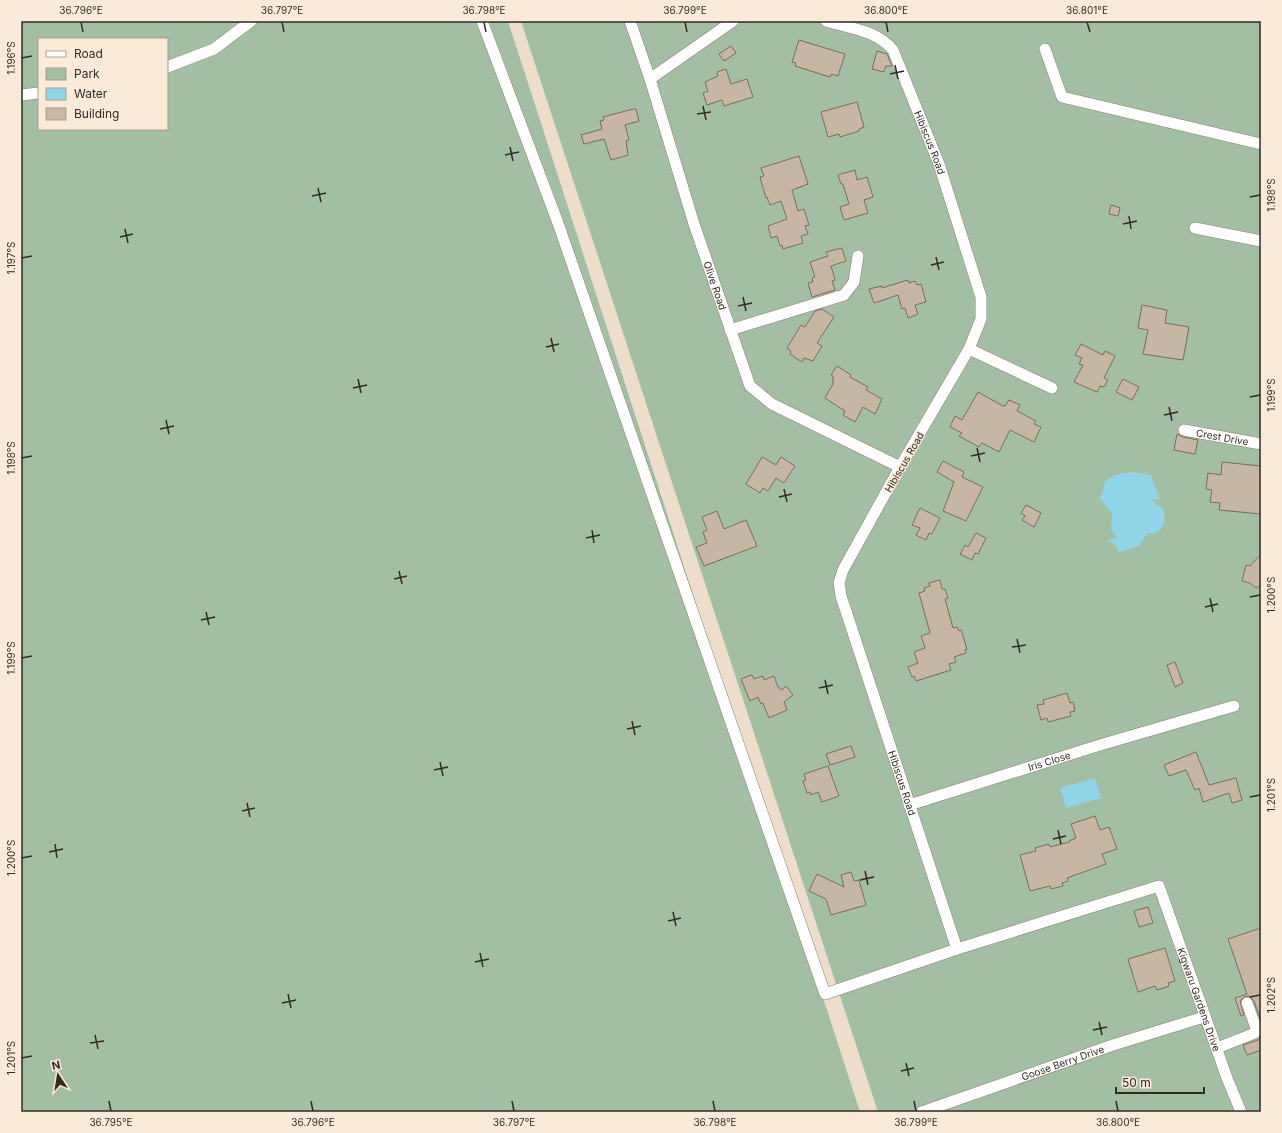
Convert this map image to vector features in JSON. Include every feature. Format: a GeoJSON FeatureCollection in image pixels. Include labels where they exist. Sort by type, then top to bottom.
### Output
{"type":"FeatureCollection","features":[{"type":"Feature","properties":{"kind":"street"},"geometry":{"type":"LineString","coordinates":[[168,67],[214,48],[251,21]]}},
{"type":"Feature","properties":{"kind":"street"},"geometry":{"type":"LineString","coordinates":[[482,21],[558,222],[825,994],[957,950]]}},
{"type":"Feature","properties":{"kind":"street","name":"Olive Road"},"geometry":{"type":"LineString","coordinates":[[630,21],[650,79],[694,224],[744,374],[750,386],[758,395],[772,404],[900,467]]}},
{"type":"Feature","properties":{"kind":"street"},"geometry":{"type":"LineString","coordinates":[[650,79],[733,21]]}},
{"type":"Feature","properties":{"kind":"street","name":"Hibiscus Road"},"geometry":{"type":"LineString","coordinates":[[826,21],[876,35],[886,42],[893,50],[939,164],[982,297],[981,319],[969,349],[947,390],[900,467],[843,570],[839,582],[841,596],[957,950]]}},
{"type":"Feature","properties":{"kind":"street"},"geometry":{"type":"LineString","coordinates":[[1045,50],[1062,97],[1261,144]]}},
{"type":"Feature","properties":{"kind":"street"},"geometry":{"type":"LineString","coordinates":[[21,95],[38,93]]}},
{"type":"Feature","properties":{"kind":"street"},"geometry":{"type":"LineString","coordinates":[[1195,228],[1261,241]]}},
{"type":"Feature","properties":{"kind":"street"},"geometry":{"type":"LineString","coordinates":[[730,330],[844,295],[854,282],[858,256]]}},
{"type":"Feature","properties":{"kind":"street"},"geometry":{"type":"LineString","coordinates":[[969,349],[1052,388]]}},
{"type":"Feature","properties":{"kind":"street","name":"Crest Drive"},"geometry":{"type":"LineString","coordinates":[[1184,430],[1261,444]]}},
{"type":"Feature","properties":{"kind":"street","name":"Iris Close"},"geometry":{"type":"LineString","coordinates":[[909,805],[1234,706]]}},
{"type":"Feature","properties":{"kind":"street","name":"Kigwaru Gardens Drive"},"geometry":{"type":"LineString","coordinates":[[957,950],[1159,886],[1204,1017],[1241,1112]]}},
{"type":"Feature","properties":{"kind":"street"},"geometry":{"type":"LineString","coordinates":[[1217,1048],[1255,1033],[1256,1028],[1247,1003]]}},
{"type":"Feature","properties":{"kind":"street","name":"Goose Berry Drive"},"geometry":{"type":"LineString","coordinates":[[922,1112],[1113,1045],[1204,1017]]}},
{"type":"Feature","properties":{"kind":"green space"},"geometry":{"type":"Polygon","coordinates":[[[21,21],[508,21],[860,1112],[21,1112],[21,21]]]}},
{"type":"Feature","properties":{"kind":"green space"},"geometry":{"type":"Polygon","coordinates":[[[521,21],[1261,21],[1261,1112],[878,1112],[521,21]]]}},
{"type":"Feature","properties":{"kind":"water"},"geometry":{"type":"Polygon","coordinates":[[[1132,472],[1151,475],[1160,500],[1152,499],[1155,504],[1163,508],[1165,516],[1163,525],[1155,534],[1148,533],[1139,546],[1119,552],[1114,543],[1106,542],[1110,539],[1117,538],[1111,529],[1112,513],[1100,499],[1106,480],[1115,475],[1132,472]]]}},
{"type":"Feature","properties":{"kind":"water"},"geometry":{"type":"Polygon","coordinates":[[[1095,778],[1101,798],[1066,808],[1060,788],[1095,778]]]}},
{"type":"Feature","properties":{"kind":"building"},"geometry":{"type":"Polygon","coordinates":[[[799,40],[845,54],[838,76],[831,74],[830,77],[795,66],[796,63],[792,62],[799,40]]]}},
{"type":"Feature","properties":{"kind":"building"},"geometry":{"type":"Polygon","coordinates":[[[731,46],[736,53],[724,61],[719,54],[731,46]]]}},
{"type":"Feature","properties":{"kind":"building"},"geometry":{"type":"Polygon","coordinates":[[[877,51],[887,54],[892,66],[886,66],[884,72],[872,69],[877,51]]]}},
{"type":"Feature","properties":{"kind":"building"},"geometry":{"type":"Polygon","coordinates":[[[726,69],[731,84],[747,79],[753,97],[724,106],[722,100],[707,105],[703,93],[708,91],[705,82],[718,76],[717,72],[726,69]]]}},
{"type":"Feature","properties":{"kind":"building"},"geometry":{"type":"Polygon","coordinates":[[[857,102],[864,127],[859,129],[859,131],[840,137],[839,134],[828,137],[821,112],[857,102]]]}},
{"type":"Feature","properties":{"kind":"building"},"geometry":{"type":"Polygon","coordinates":[[[636,109],[639,121],[625,125],[629,140],[626,141],[628,155],[611,160],[604,139],[584,144],[581,135],[602,129],[600,121],[604,120],[603,117],[636,109]]]}},
{"type":"Feature","properties":{"kind":"building"},"geometry":{"type":"Polygon","coordinates":[[[799,156],[808,184],[792,190],[798,211],[804,209],[809,225],[805,226],[808,234],[801,236],[803,243],[783,249],[782,245],[780,246],[777,236],[771,238],[768,226],[787,219],[781,201],[770,205],[767,197],[766,198],[760,177],[764,176],[761,168],[799,156]]]}},
{"type":"Feature","properties":{"kind":"building"},"geometry":{"type":"Polygon","coordinates":[[[855,170],[857,180],[867,177],[873,197],[864,200],[868,213],[844,220],[840,207],[849,204],[843,184],[841,184],[838,175],[855,170]]]}},
{"type":"Feature","properties":{"kind":"building"},"geometry":{"type":"Polygon","coordinates":[[[1111,205],[1120,208],[1118,216],[1109,214],[1111,205]]]}},
{"type":"Feature","properties":{"kind":"building"},"geometry":{"type":"Polygon","coordinates":[[[842,248],[846,261],[831,266],[835,280],[832,281],[835,290],[812,297],[808,283],[813,282],[812,278],[815,277],[810,262],[828,256],[826,252],[842,248]]]}},
{"type":"Feature","properties":{"kind":"building"},"geometry":{"type":"Polygon","coordinates":[[[908,280],[909,283],[915,281],[917,285],[921,284],[926,302],[915,305],[918,314],[908,318],[905,308],[902,309],[898,295],[874,303],[869,289],[882,286],[882,288],[908,280]]]}},
{"type":"Feature","properties":{"kind":"building"},"geometry":{"type":"Polygon","coordinates":[[[1142,305],[1167,310],[1165,323],[1189,327],[1183,360],[1143,354],[1148,330],[1138,328],[1142,305]]]}},
{"type":"Feature","properties":{"kind":"building"},"geometry":{"type":"Polygon","coordinates":[[[822,309],[834,317],[817,343],[822,346],[813,361],[804,358],[802,362],[790,354],[791,351],[787,348],[801,325],[805,327],[815,311],[822,309]]]}},
{"type":"Feature","properties":{"kind":"building"},"geometry":{"type":"Polygon","coordinates":[[[1081,344],[1103,355],[1105,351],[1115,356],[1104,378],[1108,380],[1104,387],[1100,386],[1097,392],[1074,382],[1083,365],[1079,364],[1082,358],[1075,355],[1081,344]]]}},
{"type":"Feature","properties":{"kind":"building"},"geometry":{"type":"Polygon","coordinates":[[[837,366],[851,375],[850,377],[868,387],[866,390],[882,399],[875,414],[863,407],[855,422],[843,415],[845,411],[825,398],[833,384],[833,376],[831,375],[837,366]]]}},
{"type":"Feature","properties":{"kind":"building"},"geometry":{"type":"Polygon","coordinates":[[[1123,379],[1139,387],[1132,400],[1116,392],[1123,379]]]}},
{"type":"Feature","properties":{"kind":"building"},"geometry":{"type":"Polygon","coordinates":[[[978,392],[1003,406],[1005,406],[1009,400],[1020,405],[1017,411],[1036,421],[1034,424],[1041,427],[1034,442],[1010,430],[999,452],[982,443],[979,447],[959,436],[962,433],[950,427],[955,416],[962,420],[978,392]]]}},
{"type":"Feature","properties":{"kind":"building"},"geometry":{"type":"Polygon","coordinates":[[[1177,434],[1183,437],[1198,440],[1195,454],[1174,450],[1177,434]]]}},
{"type":"Feature","properties":{"kind":"building"},"geometry":{"type":"Polygon","coordinates":[[[762,457],[776,465],[781,457],[795,466],[784,483],[776,478],[768,491],[763,488],[760,493],[746,484],[762,457]]]}},
{"type":"Feature","properties":{"kind":"building"},"geometry":{"type":"Polygon","coordinates":[[[943,461],[964,472],[962,477],[983,487],[966,521],[943,511],[954,482],[937,472],[943,461]]]}},
{"type":"Feature","properties":{"kind":"building"},"geometry":{"type":"Polygon","coordinates":[[[1222,462],[1261,466],[1261,514],[1219,510],[1220,503],[1210,502],[1212,490],[1206,489],[1208,473],[1221,475],[1222,462]]]}},
{"type":"Feature","properties":{"kind":"building"},"geometry":{"type":"Polygon","coordinates":[[[1026,505],[1041,513],[1034,527],[1022,520],[1025,516],[1021,513],[1026,505]]]}},
{"type":"Feature","properties":{"kind":"building"},"geometry":{"type":"Polygon","coordinates":[[[920,508],[940,518],[932,534],[929,533],[926,540],[916,535],[920,528],[912,525],[920,508]]]}},
{"type":"Feature","properties":{"kind":"building"},"geometry":{"type":"Polygon","coordinates":[[[717,511],[724,529],[746,520],[757,546],[704,566],[696,547],[707,543],[703,532],[707,530],[702,517],[717,511]]]}},
{"type":"Feature","properties":{"kind":"building"},"geometry":{"type":"Polygon","coordinates":[[[976,533],[986,538],[978,554],[975,553],[972,560],[960,554],[965,545],[968,547],[976,533]]]}},
{"type":"Feature","properties":{"kind":"building"},"geometry":{"type":"Polygon","coordinates":[[[1261,554],[1261,585],[1256,588],[1250,583],[1242,581],[1246,565],[1250,566],[1261,554]]]}},
{"type":"Feature","properties":{"kind":"building"},"geometry":{"type":"Polygon","coordinates":[[[940,580],[942,589],[945,589],[948,598],[945,599],[953,628],[957,627],[959,631],[961,630],[967,649],[965,650],[966,653],[954,657],[956,662],[949,664],[951,670],[916,681],[914,676],[912,677],[908,667],[918,663],[914,652],[925,648],[921,636],[930,633],[919,593],[925,591],[924,588],[930,586],[929,583],[940,580]]]}},
{"type":"Feature","properties":{"kind":"building"},"geometry":{"type":"Polygon","coordinates":[[[1175,662],[1183,683],[1175,687],[1167,665],[1175,662]]]}},
{"type":"Feature","properties":{"kind":"building"},"geometry":{"type":"Polygon","coordinates":[[[752,675],[754,679],[763,676],[764,680],[774,676],[778,687],[782,690],[786,686],[793,695],[784,702],[787,710],[769,718],[763,703],[761,704],[758,697],[750,701],[741,679],[752,675]]]}},
{"type":"Feature","properties":{"kind":"building"},"geometry":{"type":"Polygon","coordinates":[[[1067,693],[1070,703],[1073,702],[1075,711],[1070,712],[1071,716],[1048,722],[1047,718],[1041,720],[1037,705],[1044,704],[1043,700],[1067,693]]]}},
{"type":"Feature","properties":{"kind":"building"},"geometry":{"type":"Polygon","coordinates":[[[851,746],[855,757],[830,765],[826,754],[851,746]]]}},
{"type":"Feature","properties":{"kind":"building"},"geometry":{"type":"Polygon","coordinates":[[[1196,752],[1209,785],[1236,778],[1242,800],[1232,803],[1229,793],[1203,802],[1199,788],[1195,790],[1186,770],[1169,776],[1164,765],[1196,752]]]}},
{"type":"Feature","properties":{"kind":"building"},"geometry":{"type":"Polygon","coordinates":[[[828,766],[839,796],[822,802],[818,792],[811,795],[810,792],[807,793],[803,781],[806,780],[804,774],[828,766]]]}},
{"type":"Feature","properties":{"kind":"building"},"geometry":{"type":"Polygon","coordinates":[[[1095,816],[1100,830],[1109,827],[1117,849],[1102,854],[1106,864],[1067,878],[1068,881],[1062,883],[1063,886],[1051,889],[1050,886],[1030,891],[1020,855],[1036,851],[1035,848],[1049,844],[1050,847],[1070,842],[1069,841],[1076,838],[1071,824],[1095,816]]]}},
{"type":"Feature","properties":{"kind":"building"},"geometry":{"type":"Polygon","coordinates":[[[851,872],[854,881],[859,880],[866,905],[831,915],[826,899],[809,891],[817,874],[844,887],[841,875],[851,872]]]}},
{"type":"Feature","properties":{"kind":"building"},"geometry":{"type":"Polygon","coordinates":[[[1148,907],[1153,923],[1139,927],[1134,911],[1148,907]]]}},
{"type":"Feature","properties":{"kind":"building"},"geometry":{"type":"Polygon","coordinates":[[[1261,928],[1261,1021],[1254,1001],[1249,996],[1244,997],[1240,1001],[1244,1015],[1241,1016],[1235,998],[1247,994],[1228,939],[1261,928]]]}},
{"type":"Feature","properties":{"kind":"building"},"geometry":{"type":"Polygon","coordinates":[[[1165,948],[1175,981],[1168,983],[1169,986],[1157,990],[1155,986],[1138,992],[1128,959],[1165,948]]]}},
{"type":"Feature","properties":{"kind":"building"},"geometry":{"type":"Polygon","coordinates":[[[1261,1039],[1261,1050],[1247,1055],[1243,1045],[1261,1039]]]}}]}
